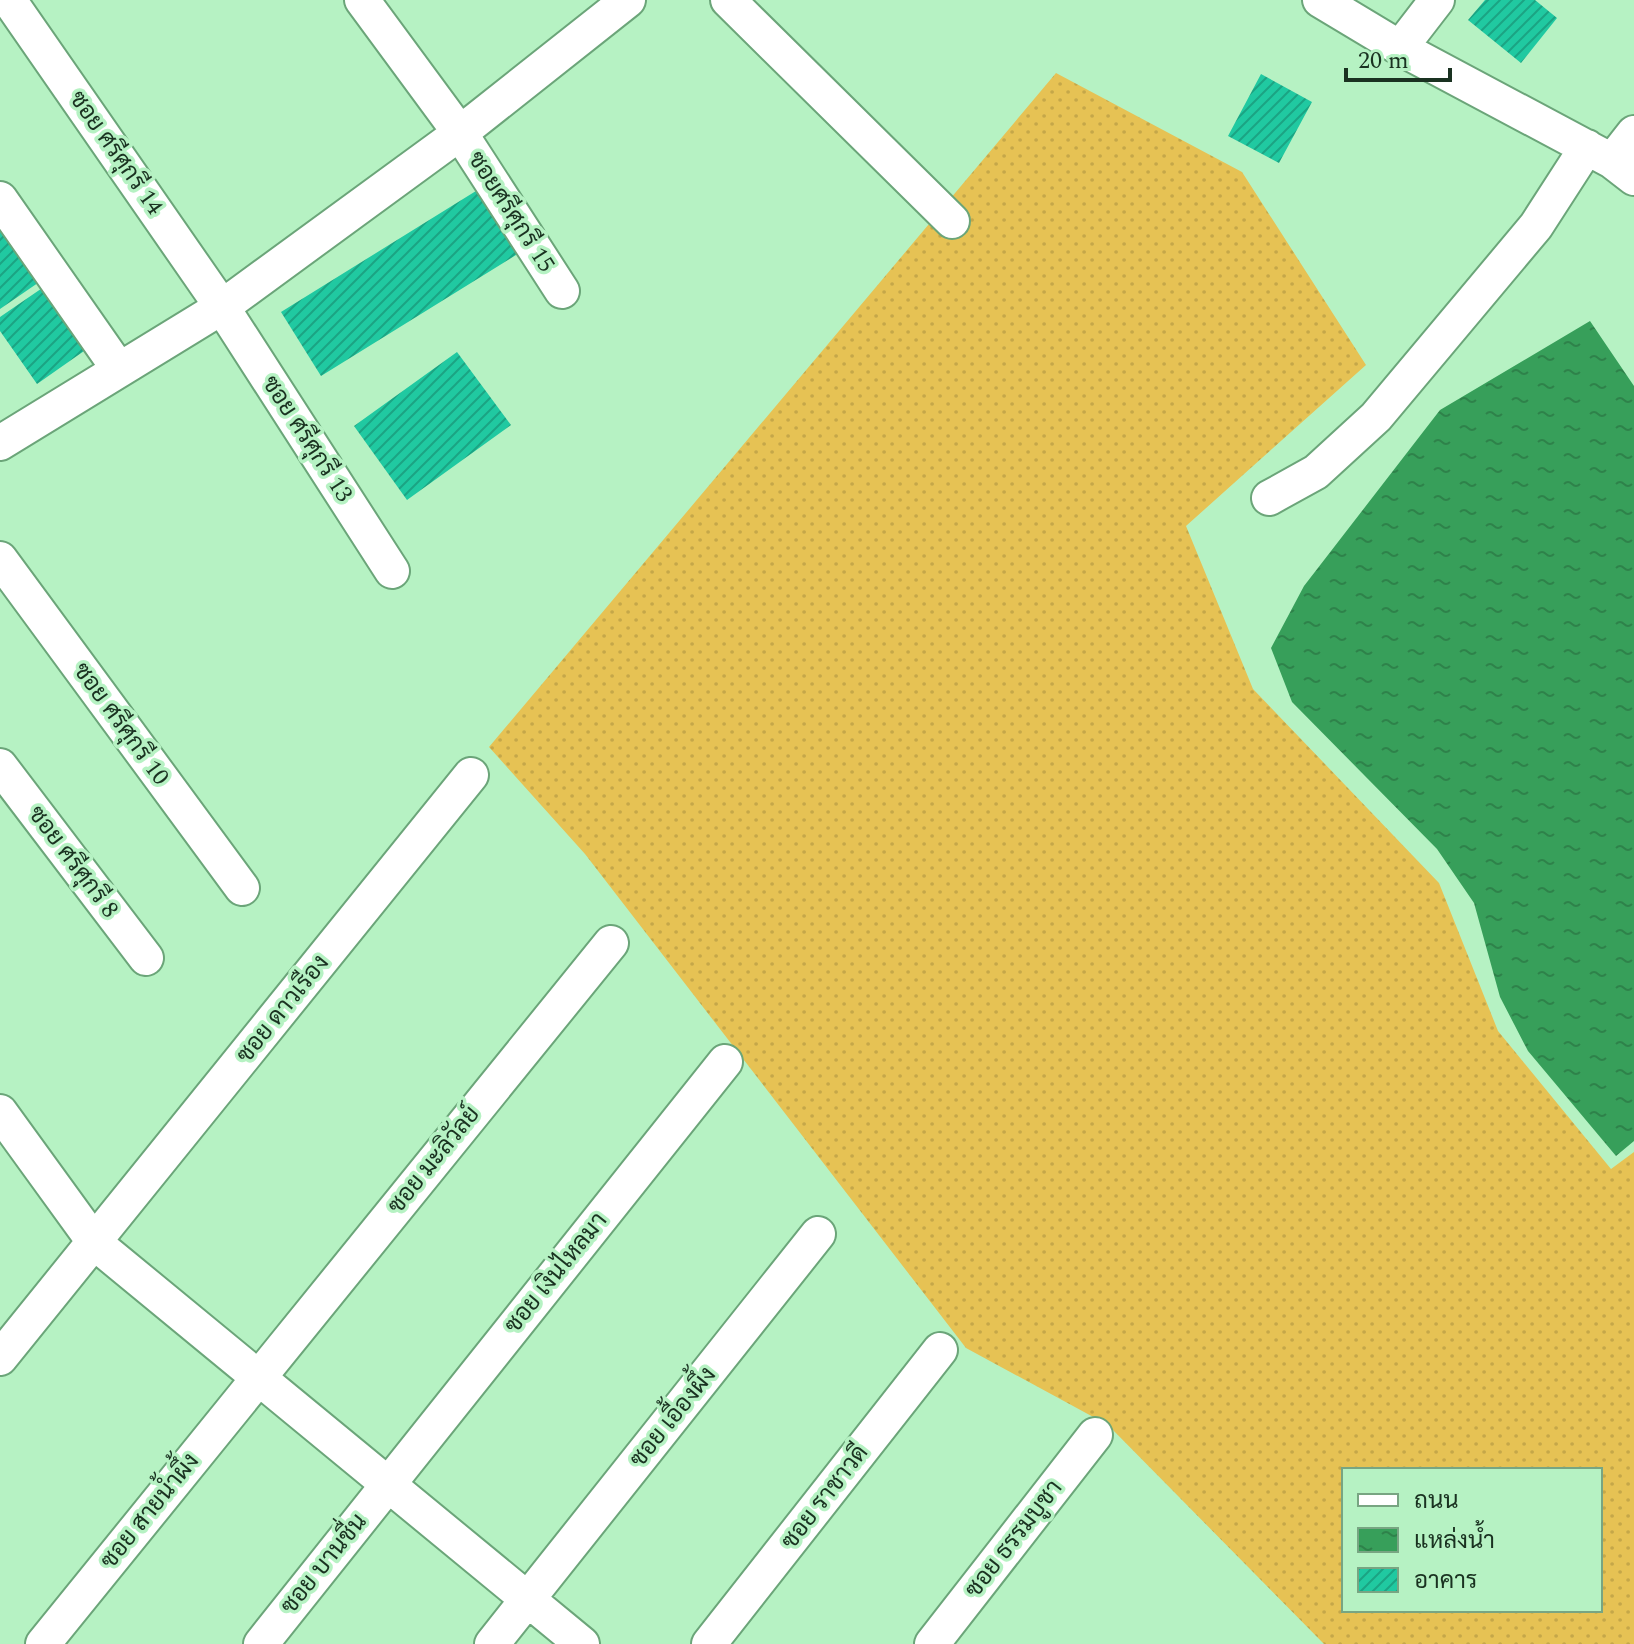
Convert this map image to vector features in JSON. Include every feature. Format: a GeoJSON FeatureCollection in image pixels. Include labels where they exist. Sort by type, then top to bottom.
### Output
{"type":"FeatureCollection","features":[{"type":"Feature","properties":{"kind":"street","name":"ซอย ศรีศุกรี 14"},"geometry":{"type":"LineString","coordinates":[[9,0],[222,307]]}},
{"type":"Feature","properties":{"kind":"street","name":"ซอยศรีศุกรี 15"},"geometry":{"type":"LineString","coordinates":[[362,0],[460,133],[562,291]]}},
{"type":"Feature","properties":{"kind":"street"},"geometry":{"type":"LineString","coordinates":[[0,443],[222,307],[460,133],[628,0]]}},
{"type":"Feature","properties":{"kind":"street"},"geometry":{"type":"LineString","coordinates":[[728,0],[952,221]]}},
{"type":"Feature","properties":{"kind":"street"},"geometry":{"type":"LineString","coordinates":[[1320,0],[1400,48],[1611,162]]}},
{"type":"Feature","properties":{"kind":"street"},"geometry":{"type":"LineString","coordinates":[[1400,48],[1437,0]]}},
{"type":"Feature","properties":{"kind":"street"},"geometry":{"type":"LineString","coordinates":[[1269,498],[1316,472],[1376,417],[1536,226],[1611,162],[1634,133]]}},
{"type":"Feature","properties":{"kind":"street"},"geometry":{"type":"LineString","coordinates":[[0,199],[118,368]]}},
{"type":"Feature","properties":{"kind":"street","name":"ซอย ศรีศุกรี 13"},"geometry":{"type":"LineString","coordinates":[[222,307],[392,571]]}},
{"type":"Feature","properties":{"kind":"street","name":"ซอย ศรีศุกรี 10"},"geometry":{"type":"LineString","coordinates":[[0,559],[242,888]]}},
{"type":"Feature","properties":{"kind":"street","name":"ซอย ศรีศุกรี 8"},"geometry":{"type":"LineString","coordinates":[[0,766],[146,958]]}},
{"type":"Feature","properties":{"kind":"street","name":"ซอย ดาวเรือง"},"geometry":{"type":"LineString","coordinates":[[0,1358],[471,775]]}},
{"type":"Feature","properties":{"kind":"street","name":"ซอย มะลิวัลย์"},"geometry":{"type":"LineString","coordinates":[[258,1378],[611,943]]}},
{"type":"Feature","properties":{"kind":"street","name":"ซอย เงินไหลมา"},"geometry":{"type":"LineString","coordinates":[[388,1484],[725,1062]]}},
{"type":"Feature","properties":{"kind":"street"},"geometry":{"type":"LineString","coordinates":[[0,1112],[95,1243],[582,1644]]}},
{"type":"Feature","properties":{"kind":"street","name":"ซอย เอื้องผึ้ง"},"geometry":{"type":"LineString","coordinates":[[492,1644],[818,1234]]}},
{"type":"Feature","properties":{"kind":"street","name":"ซอย ราชาวดี"},"geometry":{"type":"LineString","coordinates":[[709,1644],[940,1350]]}},
{"type":"Feature","properties":{"kind":"street","name":"ซอย สายน้ำผึ้ง"},"geometry":{"type":"LineString","coordinates":[[43,1644],[258,1378]]}},
{"type":"Feature","properties":{"kind":"street","name":"ซอย ธรรมบูชา"},"geometry":{"type":"LineString","coordinates":[[932,1644],[1095,1435]]}},
{"type":"Feature","properties":{"kind":"street","name":"ซอย บานชื่น"},"geometry":{"type":"LineString","coordinates":[[261,1644],[388,1484]]}},
{"type":"Feature","properties":{"kind":"shaded area"},"geometry":{"type":"Polygon","coordinates":[[[1056,73],[1242,172],[1366,365],[1186,526],[1253,689],[1439,883],[1498,1031],[1611,1169],[1634,1152],[1634,1644],[1324,1644],[1108,1425],[966,1348],[585,854],[489,747],[1056,73]]]}},
{"type":"Feature","properties":{"kind":"water"},"geometry":{"type":"Polygon","coordinates":[[[1590,321],[1634,386],[1634,1141],[1616,1156],[1528,1051],[1500,997],[1474,903],[1437,849],[1292,702],[1271,648],[1304,586],[1440,410],[1590,321]]]}},
{"type":"Feature","properties":{"kind":"building"},"geometry":{"type":"Polygon","coordinates":[[[1485,0],[1535,0],[1557,18],[1521,63],[1468,20],[1485,0]]]}},
{"type":"Feature","properties":{"kind":"building"},"geometry":{"type":"Polygon","coordinates":[[[1261,74],[1312,102],[1279,163],[1228,136],[1261,74]]]}},
{"type":"Feature","properties":{"kind":"building"},"geometry":{"type":"Polygon","coordinates":[[[484,186],[524,250],[321,376],[281,312],[484,186]]]}},
{"type":"Feature","properties":{"kind":"building"},"geometry":{"type":"Polygon","coordinates":[[[0,212],[48,276],[0,309],[0,212]]]}},
{"type":"Feature","properties":{"kind":"building"},"geometry":{"type":"Polygon","coordinates":[[[51,282],[94,344],[37,384],[0,331],[0,317],[51,282]]]}},
{"type":"Feature","properties":{"kind":"building"},"geometry":{"type":"Polygon","coordinates":[[[457,352],[511,425],[407,500],[354,426],[457,352]]]}}]}
